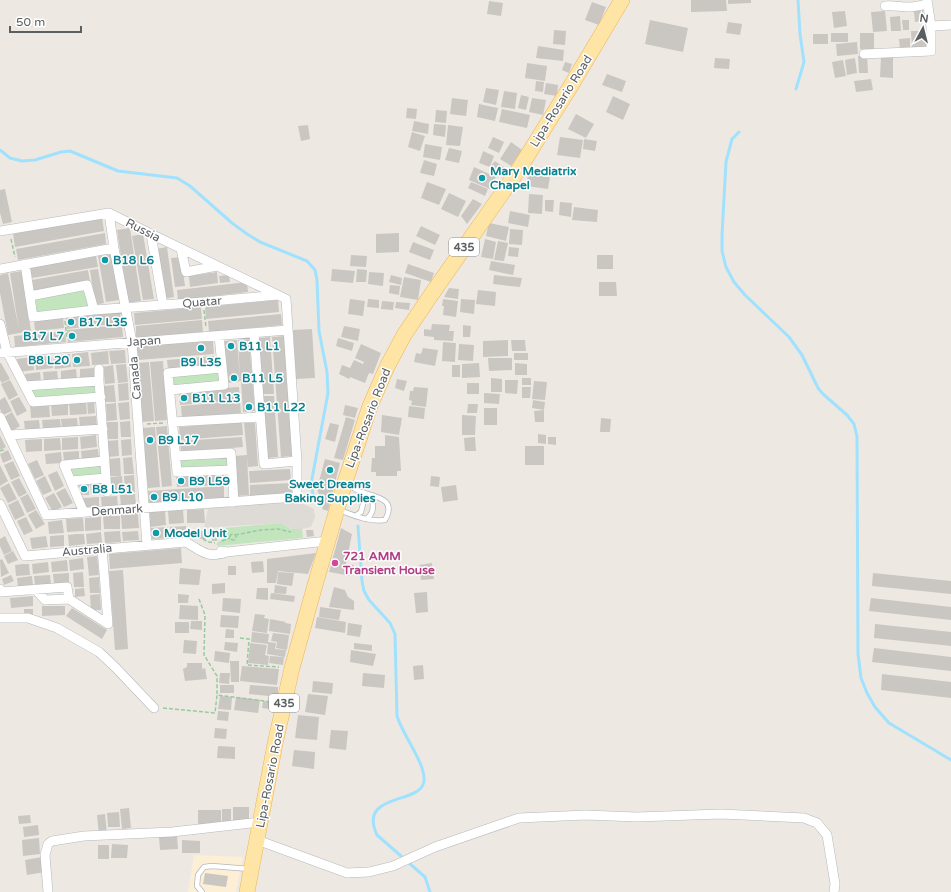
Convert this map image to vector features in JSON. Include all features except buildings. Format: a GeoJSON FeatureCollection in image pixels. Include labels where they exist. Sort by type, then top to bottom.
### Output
{"type":"FeatureCollection","features":[{"type":"Feature","properties":{"kind":"main road","name":"Lipa-Rosario Road"},"geometry":{"type":"LineString","coordinates":[[247,892],[275,744],[292,668],[345,482],[370,406],[387,367],[404,335],[519,169],[622,0]]}},
{"type":"Feature","properties":{"kind":"street"},"geometry":{"type":"LineString","coordinates":[[864,54],[931,51],[932,26],[928,2],[916,7],[894,5],[885,6]]}},
{"type":"Feature","properties":{"kind":"street"},"geometry":{"type":"LineString","coordinates":[[932,26],[951,24]]}},
{"type":"Feature","properties":{"kind":"street"},"geometry":{"type":"LineString","coordinates":[[5,230],[109,213]]}},
{"type":"Feature","properties":{"kind":"street","name":"Russia"},"geometry":{"type":"LineString","coordinates":[[109,213],[278,295]]}},
{"type":"Feature","properties":{"kind":"street","name":"Canada"},"geometry":{"type":"LineString","coordinates":[[109,213],[114,248],[132,342],[147,545]]}},
{"type":"Feature","properties":{"kind":"street"},"geometry":{"type":"LineString","coordinates":[[151,234],[162,305]]}},
{"type":"Feature","properties":{"kind":"street"},"geometry":{"type":"LineString","coordinates":[[0,269],[114,248]]}},
{"type":"Feature","properties":{"kind":"street"},"geometry":{"type":"LineString","coordinates":[[181,249],[186,272],[217,266]]}},
{"type":"Feature","properties":{"kind":"street"},"geometry":{"type":"LineString","coordinates":[[20,265],[30,296],[87,285],[94,310]]}},
{"type":"Feature","properties":{"kind":"street"},"geometry":{"type":"LineString","coordinates":[[254,333],[259,417],[264,464],[297,462],[286,299],[278,295]]}},
{"type":"Feature","properties":{"kind":"street","name":"Quatar"},"geometry":{"type":"LineString","coordinates":[[30,296],[33,317],[125,307],[278,295]]}},
{"type":"Feature","properties":{"kind":"street"},"geometry":{"type":"LineString","coordinates":[[0,324],[3,353],[25,386],[33,402],[101,397]]}},
{"type":"Feature","properties":{"kind":"street","name":"Japan"},"geometry":{"type":"LineString","coordinates":[[3,353],[288,330]]}},
{"type":"Feature","properties":{"kind":"street"},"geometry":{"type":"LineString","coordinates":[[170,390],[224,385],[219,336]]}},
{"type":"Feature","properties":{"kind":"street"},"geometry":{"type":"LineString","coordinates":[[222,368],[168,373],[177,472],[232,470]]}},
{"type":"Feature","properties":{"kind":"street"},"geometry":{"type":"LineString","coordinates":[[99,369],[108,492]]}},
{"type":"Feature","properties":{"kind":"street"},"geometry":{"type":"LineString","coordinates":[[25,386],[99,381]]}},
{"type":"Feature","properties":{"kind":"street","name":"Denmark"},"geometry":{"type":"LineString","coordinates":[[0,417],[46,515],[297,497],[297,462]]}},
{"type":"Feature","properties":{"kind":"street"},"geometry":{"type":"LineString","coordinates":[[173,422],[259,417]]}},
{"type":"Feature","properties":{"kind":"street"},"geometry":{"type":"LineString","coordinates":[[9,435],[103,429]]}},
{"type":"Feature","properties":{"kind":"street"},"geometry":{"type":"LineString","coordinates":[[176,456],[231,453],[234,502]]}},
{"type":"Feature","properties":{"kind":"street"},"geometry":{"type":"LineString","coordinates":[[84,513],[64,466],[105,461]]}},
{"type":"Feature","properties":{"kind":"street"},"geometry":{"type":"LineString","coordinates":[[71,481],[106,478]]}},
{"type":"Feature","properties":{"kind":"street","name":"Australia"},"geometry":{"type":"LineString","coordinates":[[1,507],[25,556],[102,548],[186,542],[208,555],[214,555],[227,552],[328,541]]}},
{"type":"Feature","properties":{"kind":"street"},"geometry":{"type":"LineString","coordinates":[[0,589],[2,592],[36,590],[45,600],[69,599],[108,624],[102,548]]}},
{"type":"Feature","properties":{"kind":"street"},"geometry":{"type":"LineString","coordinates":[[0,618],[28,618],[58,628],[99,652],[154,708]]}},
{"type":"Feature","properties":{"kind":"street"},"geometry":{"type":"LineString","coordinates":[[257,840],[347,873],[369,872],[393,866],[435,847],[519,818],[586,815],[637,817],[721,814],[804,818],[817,823],[827,835],[834,892]]}},
{"type":"Feature","properties":{"kind":"street"},"geometry":{"type":"LineString","coordinates":[[48,892],[45,855],[48,844],[52,841],[84,836],[172,832],[261,822]]}},
{"type":"Feature","properties":{"kind":"lane"},"geometry":{"type":"LineString","coordinates":[[336,513],[375,521],[385,520],[388,515],[388,505],[384,499],[358,491],[345,482]]}},
{"type":"Feature","properties":{"kind":"lane"},"geometry":{"type":"LineString","coordinates":[[355,516],[361,512],[364,500],[363,492]]}},
{"type":"Feature","properties":{"kind":"lane"},"geometry":{"type":"LineString","coordinates":[[366,519],[371,515],[372,511],[372,495]]}},
{"type":"Feature","properties":{"kind":"lane"},"geometry":{"type":"LineString","coordinates":[[202,892],[197,886],[198,875],[204,867],[212,866],[252,869]]}},
{"type":"Feature","properties":{"kind":"path"},"geometry":{"type":"LineString","coordinates":[[5,230],[20,265]]}},
{"type":"Feature","properties":{"kind":"path"},"geometry":{"type":"LineString","coordinates":[[203,302],[207,337]]}},
{"type":"Feature","properties":{"kind":"path"},"geometry":{"type":"LineString","coordinates":[[64,314],[68,348]]}},
{"type":"Feature","properties":{"kind":"path"},"geometry":{"type":"LineString","coordinates":[[138,425],[173,422]]}},
{"type":"Feature","properties":{"kind":"path"},"geometry":{"type":"LineString","coordinates":[[235,535],[254,531],[278,529],[291,532]]}},
{"type":"Feature","properties":{"kind":"path"},"geometry":{"type":"LineString","coordinates":[[203,539],[208,542],[215,543],[214,542]]}},
{"type":"Feature","properties":{"kind":"path"},"geometry":{"type":"LineString","coordinates":[[154,708],[215,713],[217,676],[204,655],[205,615],[199,599]]}},
{"type":"Feature","properties":{"kind":"path"},"geometry":{"type":"LineString","coordinates":[[240,638],[249,639],[246,665],[292,668]]}},
{"type":"Feature","properties":{"kind":"path"},"geometry":{"type":"LineString","coordinates":[[217,694],[284,703]]}},
{"type":"Feature","properties":{"kind":"shaded area"},"geometry":{"type":"Polygon","coordinates":[[[297,501],[314,509],[315,517],[311,527],[292,529],[281,523],[204,528],[208,508],[297,501]]]}},
{"type":"Feature","properties":{"kind":"shaded area"},"geometry":{"type":"Polygon","coordinates":[[[194,855],[243,857],[236,892],[188,892],[194,855]]]}},
{"type":"Feature","properties":{"kind":"green space"},"geometry":{"type":"Polygon","coordinates":[[[87,285],[94,310],[33,317],[30,296],[87,285]]]}},
{"type":"Feature","properties":{"kind":"green space"},"geometry":{"type":"Polygon","coordinates":[[[222,368],[224,385],[170,390],[168,373],[222,368]]]}},
{"type":"Feature","properties":{"kind":"green space"},"geometry":{"type":"Polygon","coordinates":[[[99,381],[101,397],[33,402],[25,386],[99,381]]]}},
{"type":"Feature","properties":{"kind":"green space"},"geometry":{"type":"Polygon","coordinates":[[[231,453],[232,470],[177,472],[176,456],[231,453]]]}},
{"type":"Feature","properties":{"kind":"green space"},"geometry":{"type":"Polygon","coordinates":[[[105,461],[106,478],[71,481],[64,465],[105,461]]]}},
{"type":"Feature","properties":{"kind":"green space"},"geometry":{"type":"Polygon","coordinates":[[[281,523],[291,529],[302,529],[303,538],[217,546],[217,543],[224,538],[223,528],[281,523]]]}},
{"type":"Feature","properties":{"kind":"waterway"},"geometry":{"type":"LineString","coordinates":[[796,89],[804,62],[800,34],[798,0]]}},
{"type":"Feature","properties":{"kind":"waterway"},"geometry":{"type":"LineString","coordinates":[[739,132],[732,139],[726,162],[722,235],[722,251],[726,267],[734,282],[745,295],[789,337],[802,355],[818,388],[847,415],[854,424],[857,437],[858,654],[861,678],[875,707],[889,723],[951,760]]}},
{"type":"Feature","properties":{"kind":"waterway"},"geometry":{"type":"LineString","coordinates":[[0,150],[10,158],[22,161],[35,160],[61,152],[70,151],[118,171],[177,178],[190,186],[232,223],[247,234],[260,242],[307,261],[315,270],[317,280],[319,331],[327,372],[328,393],[311,484],[316,500]]}},
{"type":"Feature","properties":{"kind":"waterway"},"geometry":{"type":"LineString","coordinates":[[358,526],[364,591],[369,600],[390,623],[395,634],[397,716],[418,758],[424,774],[424,781],[421,788],[413,794],[383,805],[376,812],[373,821],[377,835],[425,877],[430,892]]}},
{"type":"Feature","properties":{"kind":"place","name":"Mary Mediatrix Chapel"},"geometry":{"type":"Point","coordinates":[482,178]}},
{"type":"Feature","properties":{"kind":"place","name":"B18 L6"},"geometry":{"type":"Point","coordinates":[105,260]}},
{"type":"Feature","properties":{"kind":"place","name":"B17 L35"},"geometry":{"type":"Point","coordinates":[71,322]}},
{"type":"Feature","properties":{"kind":"place","name":"B17 L7"},"geometry":{"type":"Point","coordinates":[72,336]}},
{"type":"Feature","properties":{"kind":"place","name":"B11 L1"},"geometry":{"type":"Point","coordinates":[231,346]}},
{"type":"Feature","properties":{"kind":"place","name":"B9 L35"},"geometry":{"type":"Point","coordinates":[201,348]}},
{"type":"Feature","properties":{"kind":"place","name":"B8 L20"},"geometry":{"type":"Point","coordinates":[77,360]}},
{"type":"Feature","properties":{"kind":"place","name":"B11 L5"},"geometry":{"type":"Point","coordinates":[234,378]}},
{"type":"Feature","properties":{"kind":"place","name":"B11 L13"},"geometry":{"type":"Point","coordinates":[184,398]}},
{"type":"Feature","properties":{"kind":"place","name":"B11 L22"},"geometry":{"type":"Point","coordinates":[249,407]}},
{"type":"Feature","properties":{"kind":"place","name":"B9 L17"},"geometry":{"type":"Point","coordinates":[150,440]}},
{"type":"Feature","properties":{"kind":"place","name":"Sweet Dreams Baking Supplies"},"geometry":{"type":"Point","coordinates":[330,470]}},
{"type":"Feature","properties":{"kind":"place","name":"B9 L59"},"geometry":{"type":"Point","coordinates":[181,481]}},
{"type":"Feature","properties":{"kind":"place","name":"B8 L51"},"geometry":{"type":"Point","coordinates":[84,489]}},
{"type":"Feature","properties":{"kind":"place","name":"B9 L10"},"geometry":{"type":"Point","coordinates":[154,497]}},
{"type":"Feature","properties":{"kind":"place","name":"Model Unit"},"geometry":{"type":"Point","coordinates":[156,533]}},
{"type":"Feature","properties":{"kind":"place","name":"721 AMM Transient House"},"geometry":{"type":"Point","coordinates":[335,563]}}]}
